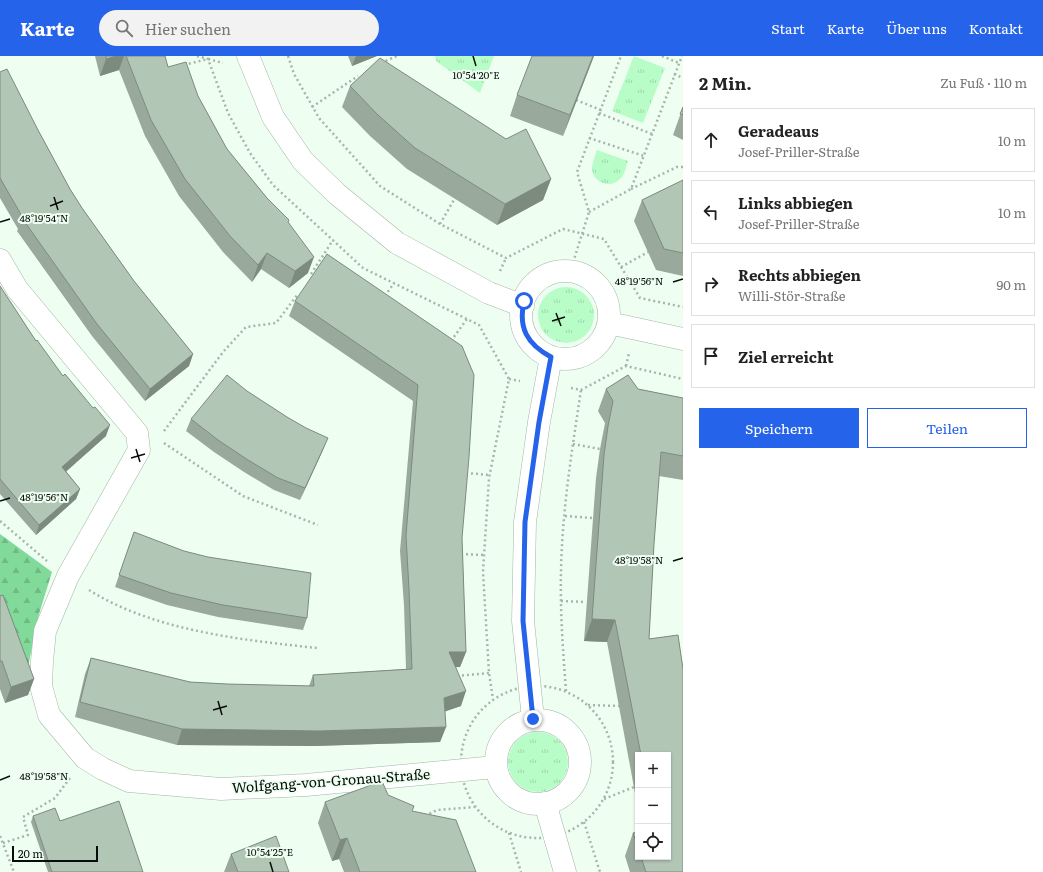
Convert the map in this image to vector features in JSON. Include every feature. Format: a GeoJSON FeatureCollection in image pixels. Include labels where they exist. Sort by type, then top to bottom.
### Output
{"type":"FeatureCollection","features":[{"type":"Feature","properties":{"kind":"street"},"geometry":{"type":"LineString","coordinates":[[248,56],[273,117],[303,161],[337,194],[397,242],[489,293],[523,306]]}},
{"type":"Feature","properties":{"kind":"street","name":"Wolfgang-von-Gronau-Straße"},"geometry":{"type":"LineString","coordinates":[[0,260],[17,289],[137,433],[139,450],[68,576],[45,631],[41,686],[49,714],[85,758],[103,769],[129,780],[221,788],[306,785],[496,767]]}},
{"type":"Feature","properties":{"kind":"street"},"geometry":{"type":"LineString","coordinates":[[562,271],[570,272],[575,272],[587,277],[598,285],[606,297],[609,310],[609,323],[604,338],[594,349],[581,357],[566,359],[551,357],[539,350],[529,341],[523,328],[521,315],[523,306],[530,290],[538,280],[550,274],[562,271]]}},
{"type":"Feature","properties":{"kind":"street"},"geometry":{"type":"LineString","coordinates":[[609,323],[683,339]]}},
{"type":"Feature","properties":{"kind":"street"},"geometry":{"type":"LineString","coordinates":[[533,719],[523,621],[525,522],[539,422],[551,357]]}},
{"type":"Feature","properties":{"kind":"street"},"geometry":{"type":"LineString","coordinates":[[533,719],[548,720],[561,726],[572,736],[578,749],[580,763],[577,777],[570,790],[559,799],[545,803],[531,803],[518,799],[507,792],[500,780],[496,767],[496,754],[501,741],[509,730],[520,723],[533,719]]}},
{"type":"Feature","properties":{"kind":"street"},"geometry":{"type":"LineString","coordinates":[[545,803],[553,836],[565,872]]}},
{"type":"Feature","properties":{"kind":"path"},"geometry":{"type":"LineString","coordinates":[[197,56],[208,59]]}},
{"type":"Feature","properties":{"kind":"path"},"geometry":{"type":"LineString","coordinates":[[288,56],[294,74],[318,118],[380,186],[440,224],[506,258],[563,229],[604,239],[640,298],[683,306]]}},
{"type":"Feature","properties":{"kind":"path"},"geometry":{"type":"LineString","coordinates":[[376,65],[397,56]]}},
{"type":"Feature","properties":{"kind":"path"},"geometry":{"type":"LineString","coordinates":[[570,272],[589,212],[577,172],[621,56]]}},
{"type":"Feature","properties":{"kind":"path"},"geometry":{"type":"LineString","coordinates":[[662,56],[679,63]]}},
{"type":"Feature","properties":{"kind":"path"},"geometry":{"type":"LineString","coordinates":[[631,189],[682,56]]}},
{"type":"Feature","properties":{"kind":"path"},"geometry":{"type":"LineString","coordinates":[[178,67],[208,59]]}},
{"type":"Feature","properties":{"kind":"path"},"geometry":{"type":"LineString","coordinates":[[208,59],[228,113],[250,153],[273,184],[363,268],[479,325],[509,379],[489,475],[483,572],[489,673],[493,699]]}},
{"type":"Feature","properties":{"kind":"path"},"geometry":{"type":"LineString","coordinates":[[674,74],[683,78]]}},
{"type":"Feature","properties":{"kind":"path"},"geometry":{"type":"LineString","coordinates":[[312,106],[358,76]]}},
{"type":"Feature","properties":{"kind":"path"},"geometry":{"type":"LineString","coordinates":[[576,100],[601,110]]}},
{"type":"Feature","properties":{"kind":"path"},"geometry":{"type":"LineString","coordinates":[[599,113],[652,134]]}},
{"type":"Feature","properties":{"kind":"path"},"geometry":{"type":"LineString","coordinates":[[589,138],[644,156]]}},
{"type":"Feature","properties":{"kind":"path"},"geometry":{"type":"LineString","coordinates":[[589,212],[678,166],[683,167]]}},
{"type":"Feature","properties":{"kind":"path"},"geometry":{"type":"LineString","coordinates":[[440,224],[455,198]]}},
{"type":"Feature","properties":{"kind":"path"},"geometry":{"type":"LineString","coordinates":[[311,274],[333,240]]}},
{"type":"Feature","properties":{"kind":"path"},"geometry":{"type":"LineString","coordinates":[[621,267],[648,252]]}},
{"type":"Feature","properties":{"kind":"path"},"geometry":{"type":"LineString","coordinates":[[381,301],[394,283]]}},
{"type":"Feature","properties":{"kind":"path"},"geometry":{"type":"LineString","coordinates":[[163,432],[223,352],[246,328],[276,323],[298,294]]}},
{"type":"Feature","properties":{"kind":"path"},"geometry":{"type":"LineString","coordinates":[[447,347],[467,319]]}},
{"type":"Feature","properties":{"kind":"path"},"geometry":{"type":"LineString","coordinates":[[509,379],[581,390],[626,366],[683,379]]}},
{"type":"Feature","properties":{"kind":"path"},"geometry":{"type":"LineString","coordinates":[[566,691],[561,601],[561,571],[572,444],[581,390]]}},
{"type":"Feature","properties":{"kind":"path"},"geometry":{"type":"LineString","coordinates":[[163,442],[244,496],[318,525]]}},
{"type":"Feature","properties":{"kind":"path"},"geometry":{"type":"LineString","coordinates":[[572,444],[600,449]]}},
{"type":"Feature","properties":{"kind":"path"},"geometry":{"type":"LineString","coordinates":[[464,472],[489,475]]}},
{"type":"Feature","properties":{"kind":"path"},"geometry":{"type":"LineString","coordinates":[[565,516],[592,518]]}},
{"type":"Feature","properties":{"kind":"path"},"geometry":{"type":"LineString","coordinates":[[0,521],[35,552],[68,576],[94,593],[136,614],[200,631],[273,643],[317,648]]}},
{"type":"Feature","properties":{"kind":"path"},"geometry":{"type":"LineString","coordinates":[[456,554],[484,555]]}},
{"type":"Feature","properties":{"kind":"path"},"geometry":{"type":"LineString","coordinates":[[561,601],[586,602]]}},
{"type":"Feature","properties":{"kind":"path"},"geometry":{"type":"LineString","coordinates":[[452,676],[489,673]]}},
{"type":"Feature","properties":{"kind":"path"},"geometry":{"type":"LineString","coordinates":[[530,686],[554,687],[578,697],[588,705],[602,721],[610,739],[613,760],[611,780],[604,799],[595,811],[584,822],[574,828],[553,836],[538,838],[523,837],[509,833],[496,826],[485,817],[475,807],[468,795],[463,783],[461,770],[461,753],[464,738],[471,723],[481,710],[493,699],[505,692],[530,686]]}},
{"type":"Feature","properties":{"kind":"path"},"geometry":{"type":"LineString","coordinates":[[588,705],[619,706]]}},
{"type":"Feature","properties":{"kind":"path"},"geometry":{"type":"LineString","coordinates":[[3,843],[28,835],[23,817],[55,798],[85,758]]}},
{"type":"Feature","properties":{"kind":"path"},"geometry":{"type":"LineString","coordinates":[[604,799],[634,787]]}},
{"type":"Feature","properties":{"kind":"path"},"geometry":{"type":"LineString","coordinates":[[421,817],[438,810],[475,807]]}},
{"type":"Feature","properties":{"kind":"path"},"geometry":{"type":"LineString","coordinates":[[584,822],[600,872]]}},
{"type":"Feature","properties":{"kind":"path"},"geometry":{"type":"LineString","coordinates":[[509,833],[522,872]]}},
{"type":"Feature","properties":{"kind":"path"},"geometry":{"type":"LineString","coordinates":[[0,836],[14,872]]}},
{"type":"Feature","properties":{"kind":"green space"},"geometry":{"type":"Polygon","coordinates":[[[435,56],[494,56],[480,93],[436,61],[435,56]]]}},
{"type":"Feature","properties":{"kind":"green space"},"geometry":{"type":"Polygon","coordinates":[[[634,56],[665,68],[643,123],[612,111],[634,56]]]}},
{"type":"Feature","properties":{"kind":"green space"},"geometry":{"type":"Polygon","coordinates":[[[597,150],[628,161],[623,175],[616,182],[612,184],[603,183],[593,174],[593,162],[597,150]]]}},
{"type":"Feature","properties":{"kind":"green space"},"geometry":{"type":"Polygon","coordinates":[[[561,287],[571,287],[586,295],[592,304],[594,315],[592,326],[586,335],[571,343],[561,343],[550,338],[543,331],[538,320],[538,310],[543,299],[550,292],[561,287]]]}},
{"type":"Feature","properties":{"kind":"green space"},"geometry":{"type":"Polygon","coordinates":[[[0,534],[52,572],[39,614],[28,667],[0,620],[0,534]]]}},
{"type":"Feature","properties":{"kind":"green space"},"geometry":{"type":"Polygon","coordinates":[[[538,732],[555,737],[563,745],[568,762],[563,779],[555,787],[538,792],[521,787],[513,779],[508,762],[513,745],[521,737],[538,732]]]}},
{"type":"Feature","properties":{"kind":"building"},"geometry":{"type":"Polygon","coordinates":[[[106,56],[116,56],[106,59],[106,56]]]}},
{"type":"Feature","properties":{"kind":"building"},"geometry":{"type":"Polygon","coordinates":[[[126,56],[165,56],[168,67],[186,62],[198,96],[227,149],[267,198],[289,220],[288,222],[314,257],[295,271],[267,253],[258,265],[230,236],[185,179],[151,120],[126,56]]]}},
{"type":"Feature","properties":{"kind":"building"},"geometry":{"type":"Polygon","coordinates":[[[532,56],[593,56],[570,115],[517,95],[532,56]]]}},
{"type":"Feature","properties":{"kind":"building"},"geometry":{"type":"Polygon","coordinates":[[[380,58],[506,139],[526,129],[551,179],[505,204],[415,148],[378,115],[350,86],[380,58]]]}},
{"type":"Feature","properties":{"kind":"building"},"geometry":{"type":"Polygon","coordinates":[[[7,69],[38,130],[82,208],[134,281],[193,354],[150,389],[97,324],[22,218],[0,178],[0,72],[7,69]]]}},
{"type":"Feature","properties":{"kind":"building"},"geometry":{"type":"Polygon","coordinates":[[[683,107],[683,115],[680,114],[683,107]]]}},
{"type":"Feature","properties":{"kind":"building"},"geometry":{"type":"Polygon","coordinates":[[[683,180],[683,253],[664,249],[642,200],[683,180]]]}},
{"type":"Feature","properties":{"kind":"building"},"geometry":{"type":"Polygon","coordinates":[[[327,254],[462,346],[474,375],[462,538],[466,652],[449,652],[466,691],[444,698],[446,727],[319,731],[182,729],[80,702],[91,658],[190,682],[227,684],[314,686],[313,675],[412,669],[406,536],[418,385],[295,301],[327,254]]]}},
{"type":"Feature","properties":{"kind":"building"},"geometry":{"type":"Polygon","coordinates":[[[0,286],[36,341],[37,340],[63,376],[65,374],[93,408],[95,407],[110,425],[62,467],[80,489],[39,525],[0,479],[0,286]]]}},
{"type":"Feature","properties":{"kind":"building"},"geometry":{"type":"Polygon","coordinates":[[[227,375],[247,391],[287,417],[328,438],[305,488],[278,478],[248,460],[218,440],[191,419],[227,375]]]}},
{"type":"Feature","properties":{"kind":"building"},"geometry":{"type":"Polygon","coordinates":[[[628,375],[638,389],[683,398],[683,456],[661,452],[649,639],[678,635],[683,669],[683,872],[646,872],[642,860],[671,860],[671,752],[640,752],[615,620],[592,619],[604,455],[613,401],[606,389],[628,375]]]}},
{"type":"Feature","properties":{"kind":"building"},"geometry":{"type":"Polygon","coordinates":[[[134,532],[184,551],[208,557],[311,573],[307,618],[223,605],[171,593],[119,575],[134,532]]]}},
{"type":"Feature","properties":{"kind":"building"},"geometry":{"type":"Polygon","coordinates":[[[3,595],[34,679],[11,687],[2,661],[0,661],[0,596],[3,595]]]}},
{"type":"Feature","properties":{"kind":"building"},"geometry":{"type":"Polygon","coordinates":[[[382,781],[388,795],[414,806],[412,811],[456,820],[476,872],[360,872],[347,838],[340,840],[325,802],[382,781]]]}},
{"type":"Feature","properties":{"kind":"building"},"geometry":{"type":"Polygon","coordinates":[[[119,801],[143,872],[52,872],[33,816],[55,808],[60,821],[119,801]]]}},
{"type":"Feature","properties":{"kind":"building"},"geometry":{"type":"Polygon","coordinates":[[[276,836],[289,872],[238,872],[231,854],[276,836]]]}},
{"type":"Feature","properties":{"kind":"route"},"geometry":{"type":"LineString","coordinates":[[524,301],[521,315],[523,328],[529,341],[539,350],[551,357],[539,422],[525,522],[523,621],[533,719]]}}]}
